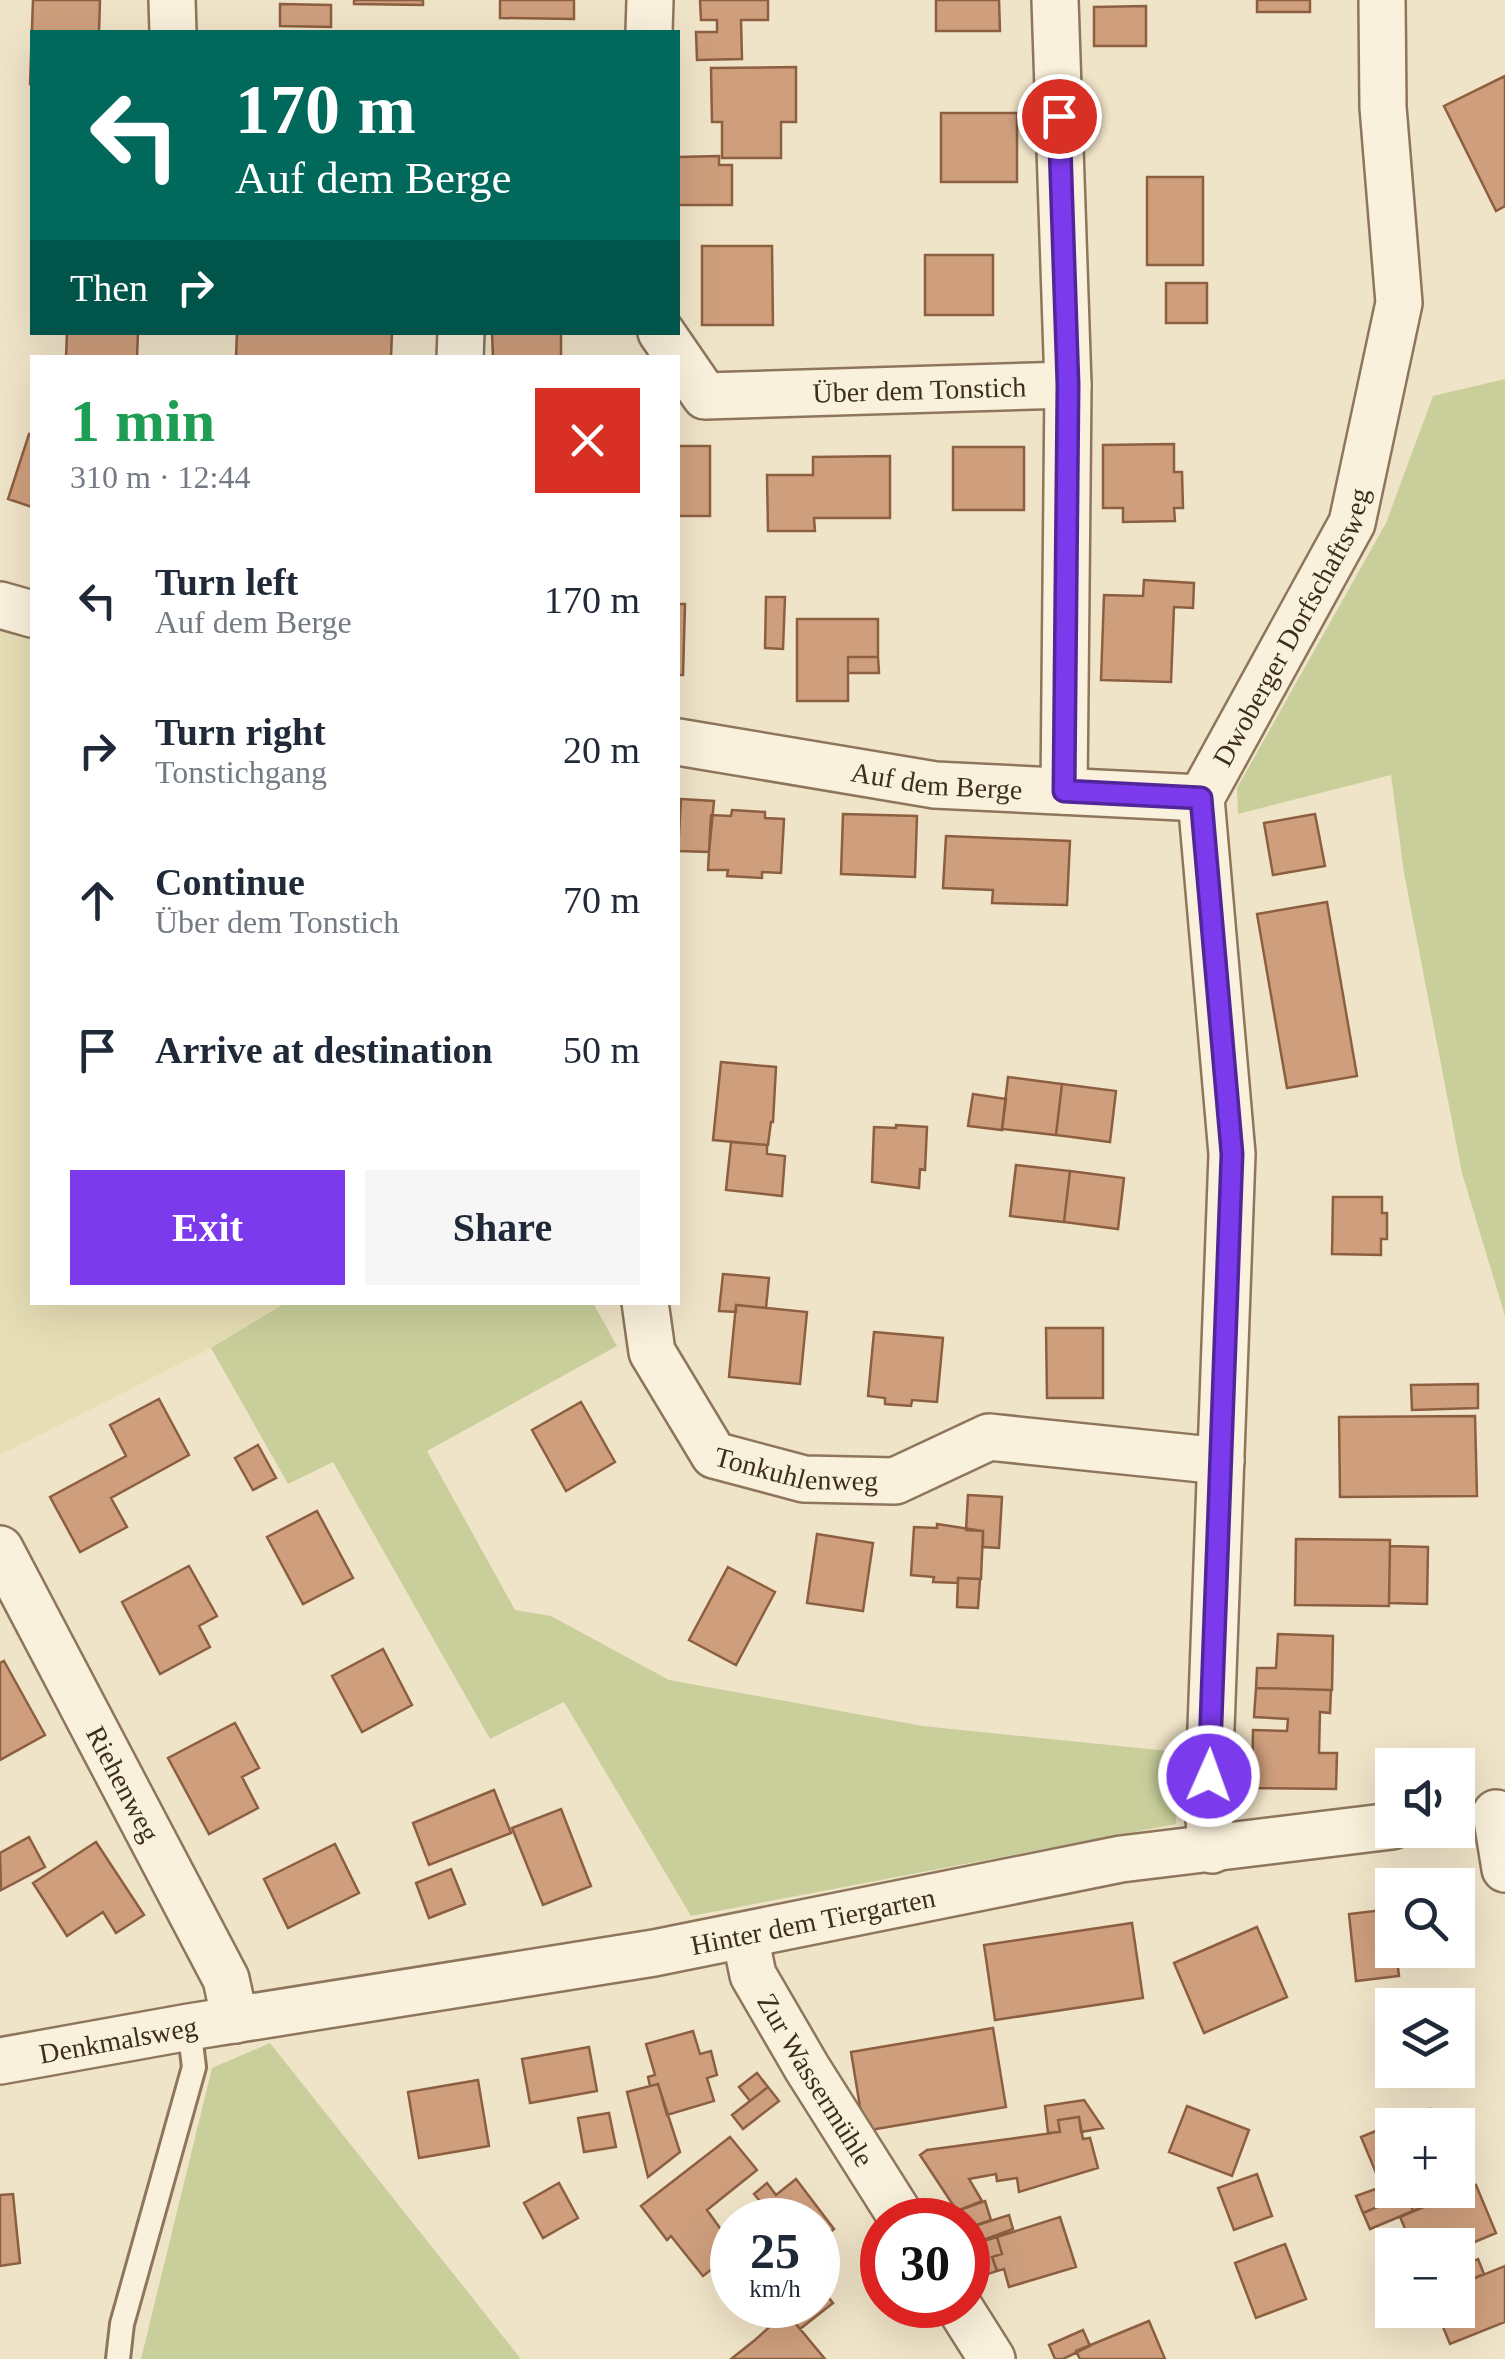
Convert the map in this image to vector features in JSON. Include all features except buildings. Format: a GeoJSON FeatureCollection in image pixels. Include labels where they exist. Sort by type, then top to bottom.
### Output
{"type":"FeatureCollection","features":[{"type":"Feature","properties":{"kind":"street"},"geometry":{"type":"LineString","coordinates":[[172,0],[173,30]]}},
{"type":"Feature","properties":{"kind":"street"},"geometry":{"type":"LineString","coordinates":[[649,30],[650,0]]}},
{"type":"Feature","properties":{"kind":"street","name":"Über dem Tonstich"},"geometry":{"type":"LineString","coordinates":[[680,360],[705,396],[1068,385],[1055,0]]}},
{"type":"Feature","properties":{"kind":"street","name":"Dwoberger Dorfschaftsweg"},"geometry":{"type":"LineString","coordinates":[[1212,1850],[1208,1810],[1232,1154],[1201,798],[1352,523],[1399,303],[1382,107],[1382,0]]}},
{"type":"Feature","properties":{"kind":"street"},"geometry":{"type":"LineString","coordinates":[[1064,791],[1068,385]]}},
{"type":"Feature","properties":{"kind":"street"},"geometry":{"type":"LineString","coordinates":[[0,605],[30,613]]}},
{"type":"Feature","properties":{"kind":"street","name":"Auf dem Berge"},"geometry":{"type":"LineString","coordinates":[[680,742],[935,785],[1201,798]]}},
{"type":"Feature","properties":{"kind":"street","name":"Tonkuhlenweg"},"geometry":{"type":"LineString","coordinates":[[645,1305],[652,1352],[714,1455],[804,1479],[895,1481],[989,1437],[1220,1461]]}},
{"type":"Feature","properties":{"kind":"street","name":"Riehenweg"},"geometry":{"type":"LineString","coordinates":[[0,1549],[226,1979],[234,2020]]}},
{"type":"Feature","properties":{"kind":"street"},"geometry":{"type":"LineString","coordinates":[[1486,1815],[1505,1869]]}},
{"type":"Feature","properties":{"kind":"street","name":"Hinter dem Tiergarten"},"geometry":{"type":"LineString","coordinates":[[234,2020],[654,1954],[1121,1858],[1375,1828]]}},
{"type":"Feature","properties":{"kind":"street","name":"Zur Wassermühle"},"geometry":{"type":"LineString","coordinates":[[745,1936],[753,1975],[889,2198]]}},
{"type":"Feature","properties":{"kind":"street","name":"Denkmalsweg"},"geometry":{"type":"LineString","coordinates":[[0,2061],[234,2020]]}},
{"type":"Feature","properties":{"kind":"street"},"geometry":{"type":"LineString","coordinates":[[972,2328],[992,2359]]}},
{"type":"Feature","properties":{"kind":"lane"},"geometry":{"type":"LineString","coordinates":[[118,2359],[122,2324],[194,2067],[189,2027]]}},
{"type":"Feature","properties":{"kind":"shaded area"},"geometry":{"type":"Polygon","coordinates":[[[0,623],[30,630],[30,1305],[284,1305],[211,1348],[0,1455],[0,623]]]}},
{"type":"Feature","properties":{"kind":"green space"},"geometry":{"type":"Polygon","coordinates":[[[1505,379],[1505,1316],[1462,1173],[1404,873],[1391,775],[1238,814],[1237,788],[1386,523],[1433,396],[1505,379]]]}},
{"type":"Feature","properties":{"kind":"green space"},"geometry":{"type":"Polygon","coordinates":[[[282,1305],[594,1305],[617,1346],[427,1451],[515,1610],[551,1616],[669,1680],[923,1726],[1178,1752],[1176,1824],[691,1916],[564,1702],[490,1739],[333,1462],[288,1484],[211,1348],[282,1305]]]}},
{"type":"Feature","properties":{"kind":"green space"},"geometry":{"type":"Polygon","coordinates":[[[270,2043],[521,2359],[141,2359],[212,2068],[270,2043]]]}},
{"type":"Feature","properties":{"kind":"route"},"geometry":{"type":"LineString","coordinates":[[1059,116],[1068,385],[1064,791],[1201,798],[1232,1154],[1209,1776]]}}]}
